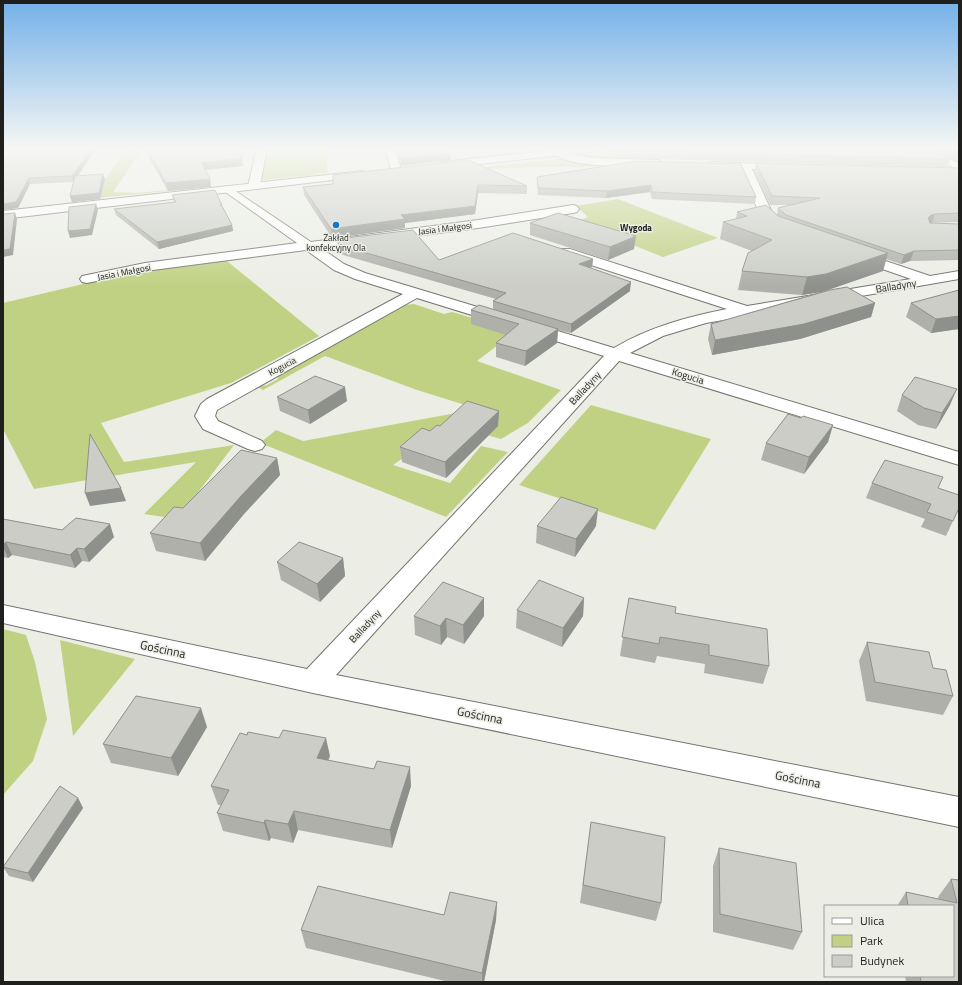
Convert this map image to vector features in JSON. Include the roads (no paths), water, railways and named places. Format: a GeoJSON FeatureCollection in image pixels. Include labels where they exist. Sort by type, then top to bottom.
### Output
{"type":"FeatureCollection","features":[{"type":"Feature","properties":{"kind":"street"},"geometry":{"type":"LineString","coordinates":[[3,215],[185,194]]}},
{"type":"Feature","properties":{"kind":"street","name":"Kogucia"},"geometry":{"type":"LineString","coordinates":[[235,194],[306,245],[339,267],[352,273],[959,459]]}},
{"type":"Feature","properties":{"kind":"street"},"geometry":{"type":"LineString","coordinates":[[758,194],[770,221],[779,228],[794,233]]}},
{"type":"Feature","properties":{"kind":"street"},"geometry":{"type":"LineString","coordinates":[[478,224],[573,209]]}},
{"type":"Feature","properties":{"kind":"street","name":"Jasia i Małgosi"},"geometry":{"type":"LineString","coordinates":[[87,279],[145,267],[306,245],[478,224],[508,234]]}},
{"type":"Feature","properties":{"kind":"street"},"geometry":{"type":"LineString","coordinates":[[552,248],[746,310]]}},
{"type":"Feature","properties":{"kind":"street"},"geometry":{"type":"LineString","coordinates":[[846,251],[929,280]]}},
{"type":"Feature","properties":{"kind":"street","name":"Balladyny"},"geometry":{"type":"LineString","coordinates":[[314,682],[616,354],[642,338],[666,328],[746,310],[959,275]]}},
{"type":"Feature","properties":{"kind":"street","name":"Kogucia"},"geometry":{"type":"LineString","coordinates":[[254,445],[210,425],[205,418],[208,408],[214,403],[416,293]]}},
{"type":"Feature","properties":{"kind":"street","name":"Gościnna"},"geometry":{"type":"LineString","coordinates":[[3,614],[314,682],[959,812]]}},
{"type":"Feature","properties":{"kind":"place","name":"Zakład konfekcyjny Ola"},"geometry":{"type":"Point","coordinates":[336,225]}},
{"type":"Feature","properties":{"kind":"district","name":"Wygoda"},"geometry":{"type":"Point","coordinates":[636,227]}}]}
